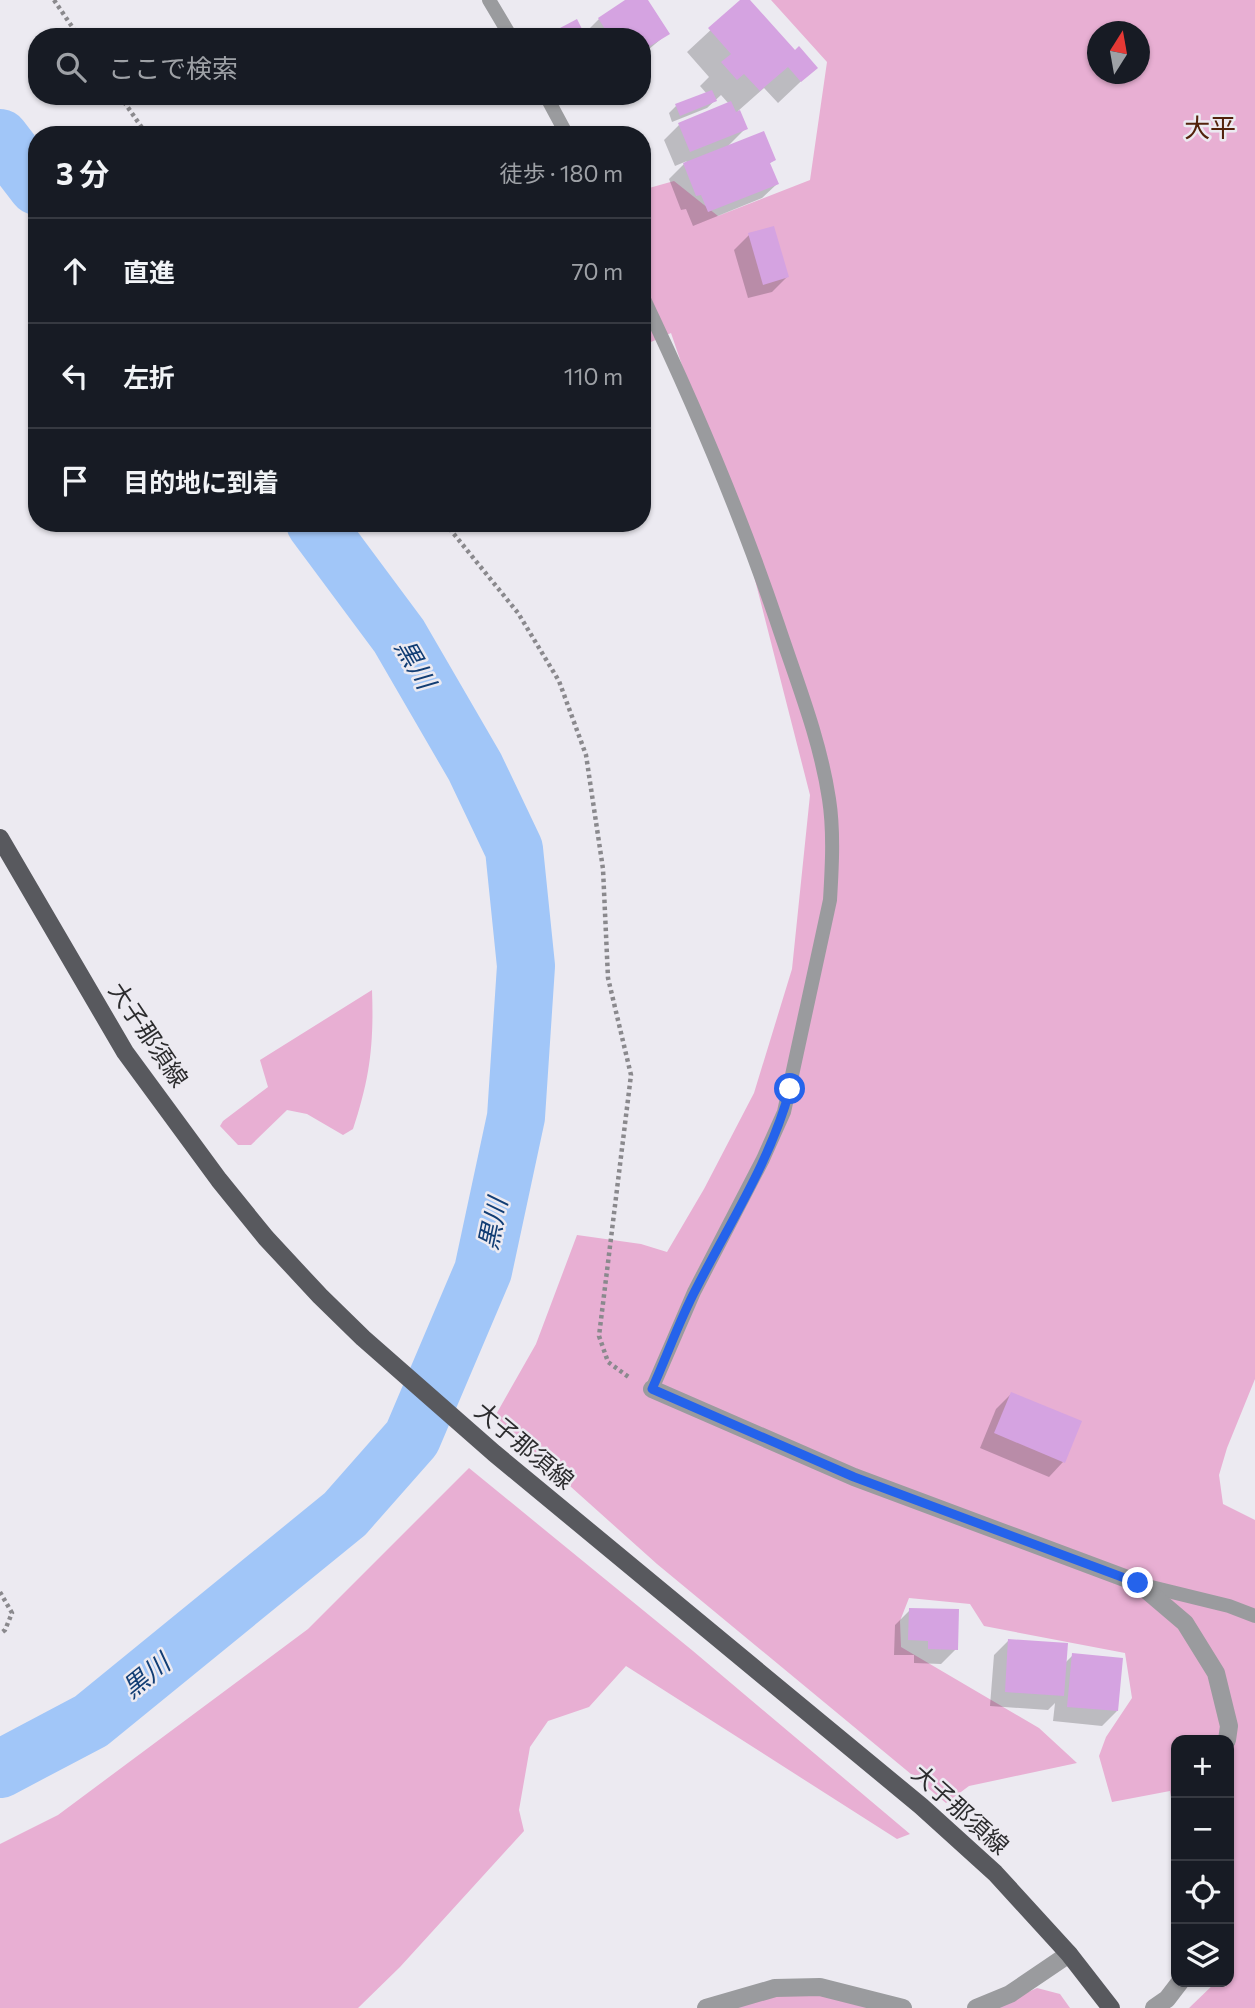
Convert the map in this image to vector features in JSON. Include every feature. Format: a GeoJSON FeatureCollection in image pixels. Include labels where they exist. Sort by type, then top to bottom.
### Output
{"type":"FeatureCollection","features":[{"type":"Feature","properties":{"kind":"main road","name":"大子那須線"},"geometry":{"type":"LineString","coordinates":[[0,838],[125,1052],[219,1180],[266,1238],[320,1296],[363,1338],[494,1453],[921,1806],[995,1873],[1069,1954],[1111,2008]]}},
{"type":"Feature","properties":{"kind":"street"},"geometry":{"type":"LineString","coordinates":[[652,1389],[854,1477],[1138,1583],[1185,1623],[1216,1673],[1229,1726],[1228,1735]]}},
{"type":"Feature","properties":{"kind":"street"},"geometry":{"type":"LineString","coordinates":[[976,2008],[1010,1993],[1069,1954]]}},
{"type":"Feature","properties":{"kind":"street"},"geometry":{"type":"LineString","coordinates":[[706,2008],[775,1988],[820,1987],[903,2008]]}},
{"type":"Feature","properties":{"kind":"street"},"geometry":{"type":"LineString","coordinates":[[1154,2008],[1167,1999],[1176,1987]]}},
{"type":"Feature","properties":{"kind":"lane"},"geometry":{"type":"LineString","coordinates":[[489,0],[506,28]]}},
{"type":"Feature","properties":{"kind":"lane"},"geometry":{"type":"LineString","coordinates":[[551,105],[561,126]]}},
{"type":"Feature","properties":{"kind":"lane"},"geometry":{"type":"LineString","coordinates":[[651,314],[694,405],[763,582],[818,743],[830,801],[832,874],[830,900],[784,1112],[763,1159],[694,1292],[652,1389]]}},
{"type":"Feature","properties":{"kind":"lane"},"geometry":{"type":"LineString","coordinates":[[1138,1583],[1229,1606],[1255,1616]]}},
{"type":"Feature","properties":{"kind":"path"},"geometry":{"type":"LineString","coordinates":[[54,0],[73,28]]}},
{"type":"Feature","properties":{"kind":"path"},"geometry":{"type":"LineString","coordinates":[[126,105],[141,126]]}},
{"type":"Feature","properties":{"kind":"path"},"geometry":{"type":"LineString","coordinates":[[452,532],[518,613],[559,681],[586,755],[603,869],[608,978],[631,1075],[599,1336],[608,1362],[623,1375],[652,1389]]}},
{"type":"Feature","properties":{"kind":"path"},"geometry":{"type":"LineString","coordinates":[[0,1592],[12,1613],[5,1630],[0,1634]]}},
{"type":"Feature","properties":{"kind":"shaded area"},"geometry":{"type":"Polygon","coordinates":[[[771,0],[1255,0],[1255,1379],[1219,1475],[1223,1504],[1255,1520],[1255,2008],[1189,2008],[1211,1987],[1234,1987],[1234,1735],[1171,1735],[1171,1797],[1170,1791],[1112,1802],[1099,1756],[1106,1737],[1132,1698],[1125,1653],[984,1626],[970,1604],[909,1598],[900,1621],[901,1647],[1039,1728],[1077,1763],[969,1786],[946,1803],[657,1564],[494,1418],[536,1344],[577,1235],[641,1244],[667,1252],[704,1189],[754,1093],[792,969],[810,795],[754,576],[671,333],[651,342],[651,187],[674,181],[718,216],[810,180],[827,62],[771,0]]]}},
{"type":"Feature","properties":{"kind":"shaded area"},"geometry":{"type":"Polygon","coordinates":[[[372,990],[370,1061],[353,1129],[343,1135],[307,1114],[287,1110],[251,1145],[238,1145],[220,1126],[268,1087],[260,1060],[372,990]]]}},
{"type":"Feature","properties":{"kind":"shaded area"},"geometry":{"type":"Polygon","coordinates":[[[469,1468],[693,1651],[910,1834],[897,1839],[626,1666],[589,1707],[548,1721],[530,1747],[519,1810],[524,1831],[400,1967],[358,2008],[0,2008],[0,1844],[58,1815],[308,1629],[469,1468]]]}},
{"type":"Feature","properties":{"kind":"shaded area"},"geometry":{"type":"Polygon","coordinates":[[[1037,1988],[1060,1994],[1070,2008],[993,2008],[1037,1988]]]}},
{"type":"Feature","properties":{"kind":"shaded area"},"geometry":{"type":"Polygon","coordinates":[[[774,1994],[821,1995],[871,2008],[727,2008],[774,1994]]]}},
{"type":"Feature","properties":{"kind":"building"},"geometry":{"type":"Polygon","coordinates":[[[625,0],[648,0],[670,34],[651,46],[651,28],[604,28],[598,18],[625,0]]]}},
{"type":"Feature","properties":{"kind":"building"},"geometry":{"type":"Polygon","coordinates":[[[740,0],[750,0],[795,50],[799,46],[818,68],[801,82],[788,67],[760,91],[744,74],[737,80],[721,62],[731,54],[708,28],[740,0]]]}},
{"type":"Feature","properties":{"kind":"building"},"geometry":{"type":"Polygon","coordinates":[[[577,19],[582,28],[560,28],[577,19]]]}},
{"type":"Feature","properties":{"kind":"building"},"geometry":{"type":"Polygon","coordinates":[[[712,90],[717,101],[680,116],[675,104],[712,90]]]}},
{"type":"Feature","properties":{"kind":"building"},"geometry":{"type":"Polygon","coordinates":[[[731,101],[736,112],[740,110],[748,129],[690,152],[678,123],[731,101]]]}},
{"type":"Feature","properties":{"kind":"building"},"geometry":{"type":"Polygon","coordinates":[[[764,131],[776,160],[770,163],[779,184],[708,212],[701,195],[696,196],[683,163],[764,131]]]}},
{"type":"Feature","properties":{"kind":"building"},"geometry":{"type":"Polygon","coordinates":[[[774,226],[789,277],[763,285],[748,233],[774,226]]]}},
{"type":"Feature","properties":{"kind":"building"},"geometry":{"type":"Polygon","coordinates":[[[1011,1392],[1082,1421],[1065,1463],[994,1433],[1011,1392]]]}},
{"type":"Feature","properties":{"kind":"building"},"geometry":{"type":"Polygon","coordinates":[[[909,1608],[959,1609],[958,1650],[928,1649],[928,1641],[908,1640],[909,1608]]]}},
{"type":"Feature","properties":{"kind":"building"},"geometry":{"type":"Polygon","coordinates":[[[1008,1639],[1068,1643],[1064,1696],[1005,1692],[1008,1639]]]}},
{"type":"Feature","properties":{"kind":"building"},"geometry":{"type":"Polygon","coordinates":[[[1072,1653],[1123,1658],[1118,1711],[1067,1707],[1072,1653]]]}},
{"type":"Feature","properties":{"kind":"waterway","name":"黒川"},"geometry":{"type":"LineString","coordinates":[[0,138],[28,174]]}},
{"type":"Feature","properties":{"kind":"waterway","name":"黒川"},"geometry":{"type":"LineString","coordinates":[[0,1769],[91,1721],[345,1514],[412,1438],[483,1271],[516,1117],[526,966],[514,849],[475,767],[399,636],[322,532]]}},
{"type":"Feature","properties":{"kind":"district","name":"大平"},"geometry":{"type":"Point","coordinates":[1210,128]}},
{"type":"Feature","properties":{"kind":"route"},"geometry":{"type":"LineString","coordinates":[[790,1089],[784,1112],[763,1159],[694,1292],[652,1389],[854,1477],[1138,1583]]}}]}
